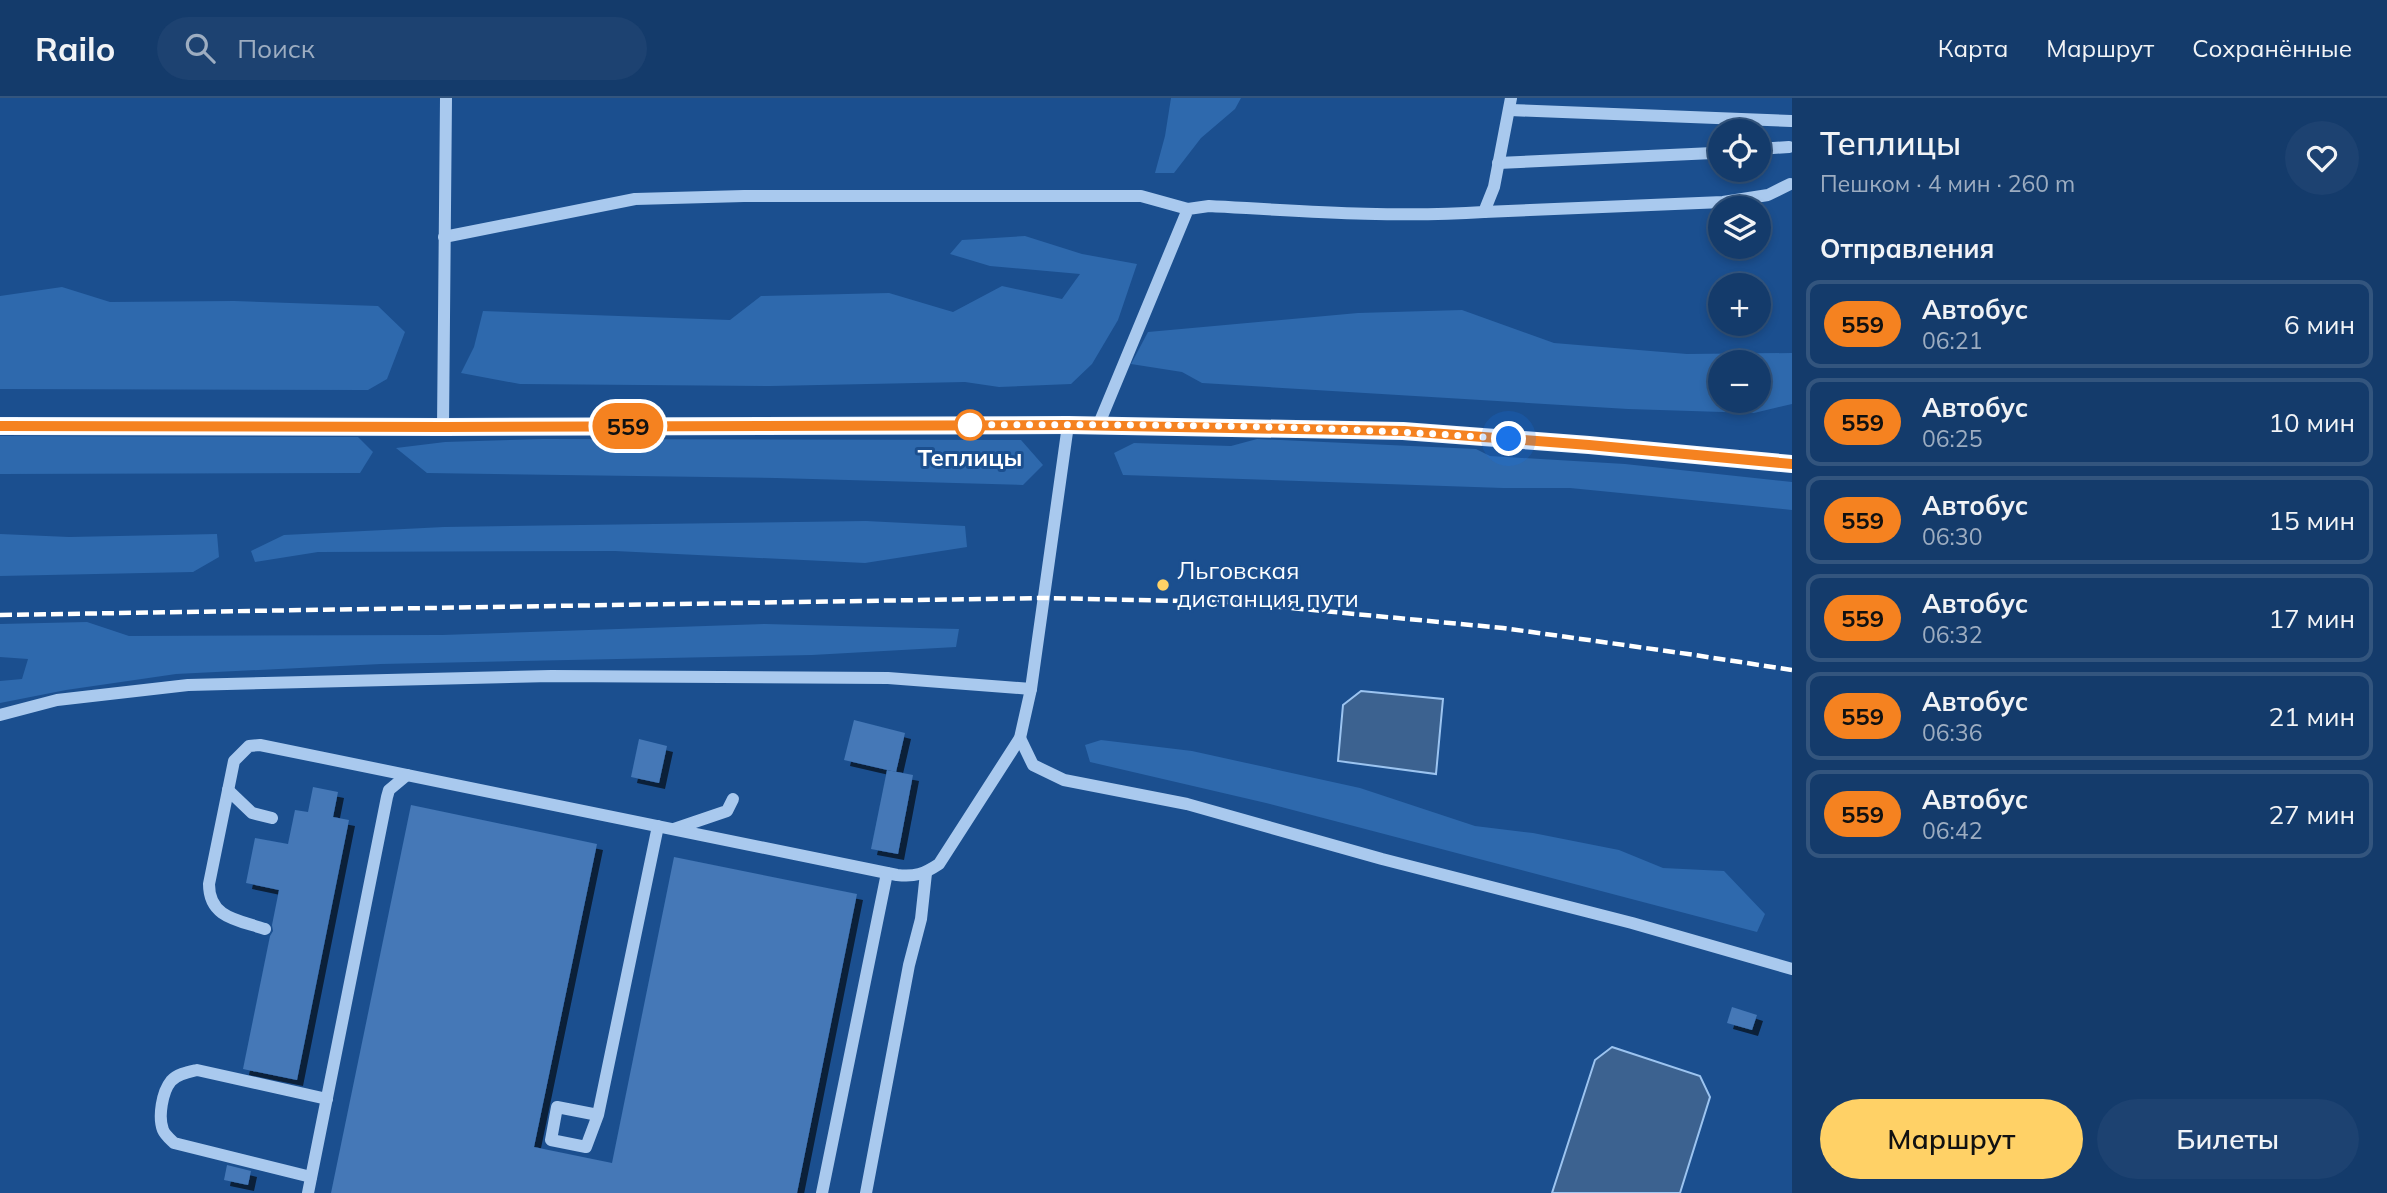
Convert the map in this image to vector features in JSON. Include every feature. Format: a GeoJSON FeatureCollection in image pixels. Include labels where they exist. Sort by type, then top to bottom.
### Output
{"type":"FeatureCollection","features":[{"type":"Feature","properties":{"kind":"main road"},"geometry":{"type":"LineString","coordinates":[[0,426],[1098,425],[1404,431],[1792,464]]}},
{"type":"Feature","properties":{"kind":"street"},"geometry":{"type":"LineString","coordinates":[[443,427],[446,98]]}},
{"type":"Feature","properties":{"kind":"street"},"geometry":{"type":"LineString","coordinates":[[1484,212],[1494,187],[1511,104],[1791,121]]}},
{"type":"Feature","properties":{"kind":"street"},"geometry":{"type":"LineString","coordinates":[[1771,148],[1789,147]]}},
{"type":"Feature","properties":{"kind":"street"},"geometry":{"type":"LineString","coordinates":[[1498,163],[1708,153]]}},
{"type":"Feature","properties":{"kind":"street"},"geometry":{"type":"LineString","coordinates":[[444,237],[635,199],[744,196],[1141,196],[1188,209],[1209,206],[1348,214],[1448,214],[1723,202],[1768,195],[1790,184]]}},
{"type":"Feature","properties":{"kind":"street"},"geometry":{"type":"LineString","coordinates":[[1098,425],[1188,209]]}},
{"type":"Feature","properties":{"kind":"street"},"geometry":{"type":"LineString","coordinates":[[265,929],[219,912],[211,904],[209,895],[234,761],[249,746],[260,745],[887,873],[913,877],[926,873],[939,864],[1020,738],[1031,689],[1068,425]]}},
{"type":"Feature","properties":{"kind":"street"},"geometry":{"type":"LineString","coordinates":[[0,715],[57,700],[188,685],[551,676],[888,678],[1031,689]]}},
{"type":"Feature","properties":{"kind":"street"},"geometry":{"type":"LineString","coordinates":[[1020,738],[1033,765],[1063,780],[1187,804],[1382,859],[1632,923],[1792,969]]}},
{"type":"Feature","properties":{"kind":"street"},"geometry":{"type":"LineString","coordinates":[[308,1193],[387,797],[389,790],[407,775]]}},
{"type":"Feature","properties":{"kind":"street"},"geometry":{"type":"LineString","coordinates":[[228,790],[252,813],[272,818]]}},
{"type":"Feature","properties":{"kind":"street"},"geometry":{"type":"LineString","coordinates":[[673,829],[727,811],[733,799]]}},
{"type":"Feature","properties":{"kind":"street"},"geometry":{"type":"LineString","coordinates":[[598,1115],[658,826]]}},
{"type":"Feature","properties":{"kind":"street"},"geometry":{"type":"LineString","coordinates":[[822,1193],[887,873]]}},
{"type":"Feature","properties":{"kind":"street"},"geometry":{"type":"LineString","coordinates":[[866,1193],[909,965],[921,919],[926,873]]}},
{"type":"Feature","properties":{"kind":"street"},"geometry":{"type":"LineString","coordinates":[[311,1177],[174,1143],[163,1131],[164,1096],[172,1080],[183,1073],[197,1070],[327,1099]]}},
{"type":"Feature","properties":{"kind":"shaded area"},"geometry":{"type":"Polygon","coordinates":[[[1171,98],[1241,98],[1235,109],[1201,138],[1174,173],[1155,173],[1165,136],[1171,98]]]}},
{"type":"Feature","properties":{"kind":"shaded area"},"geometry":{"type":"Polygon","coordinates":[[[1025,236],[1082,254],[1137,264],[1118,320],[1092,364],[1071,384],[999,387],[965,382],[771,386],[520,384],[461,373],[474,347],[483,311],[730,320],[761,296],[889,293],[953,312],[1002,286],[1062,299],[1080,274],[990,266],[950,254],[962,240],[1025,236]]]}},
{"type":"Feature","properties":{"kind":"shaded area"},"geometry":{"type":"Polygon","coordinates":[[[62,287],[110,302],[234,301],[378,306],[405,332],[387,379],[368,390],[0,389],[0,296],[62,287]]]}},
{"type":"Feature","properties":{"kind":"shaded area"},"geometry":{"type":"Polygon","coordinates":[[[1462,310],[1554,343],[1708,354],[1708,412],[1202,383],[1182,372],[1131,364],[1148,332],[1358,313],[1462,310]]]}},
{"type":"Feature","properties":{"kind":"shaded area"},"geometry":{"type":"Polygon","coordinates":[[[1771,353],[1792,353],[1792,404],[1771,409],[1771,353]]]}},
{"type":"Feature","properties":{"kind":"shaded area"},"geometry":{"type":"Polygon","coordinates":[[[0,436],[358,437],[373,452],[360,473],[0,474],[0,436]]]}},
{"type":"Feature","properties":{"kind":"shaded area"},"geometry":{"type":"Polygon","coordinates":[[[543,439],[1021,440],[1043,465],[1023,485],[427,473],[396,448],[445,442],[543,439]]]}},
{"type":"Feature","properties":{"kind":"shaded area"},"geometry":{"type":"Polygon","coordinates":[[[1257,439],[1476,449],[1490,456],[1625,464],[1792,482],[1792,510],[1570,488],[1123,475],[1114,453],[1134,443],[1231,446],[1257,439]]]}},
{"type":"Feature","properties":{"kind":"shaded area"},"geometry":{"type":"Polygon","coordinates":[[[866,521],[965,526],[967,547],[865,563],[615,551],[318,552],[255,562],[251,551],[284,535],[444,527],[866,521]]]}},
{"type":"Feature","properties":{"kind":"shaded area"},"geometry":{"type":"Polygon","coordinates":[[[0,534],[69,537],[217,534],[219,557],[193,572],[0,576],[0,534]]]}},
{"type":"Feature","properties":{"kind":"shaded area"},"geometry":{"type":"Polygon","coordinates":[[[87,622],[129,636],[442,635],[765,624],[959,629],[956,647],[812,655],[381,664],[176,674],[0,703],[0,681],[22,679],[28,659],[0,657],[0,624],[87,622]]]}},
{"type":"Feature","properties":{"kind":"shaded area"},"geometry":{"type":"Polygon","coordinates":[[[1361,691],[1443,699],[1436,774],[1338,761],[1343,705],[1361,691]]]}},
{"type":"Feature","properties":{"kind":"shaded area"},"geometry":{"type":"Polygon","coordinates":[[[1101,740],[1192,751],[1360,788],[1475,826],[1533,833],[1619,850],[1663,868],[1724,871],[1765,914],[1757,932],[1266,803],[1090,762],[1085,745],[1101,740]]]}},
{"type":"Feature","properties":{"kind":"shaded area"},"geometry":{"type":"Polygon","coordinates":[[[1612,1047],[1700,1076],[1710,1097],[1680,1193],[1552,1193],[1595,1060],[1612,1047]]]}},
{"type":"Feature","properties":{"kind":"building"},"geometry":{"type":"Polygon","coordinates":[[[854,720],[905,733],[896,772],[844,760],[854,720]]]}},
{"type":"Feature","properties":{"kind":"building"},"geometry":{"type":"Polygon","coordinates":[[[639,739],[667,746],[659,783],[631,777],[639,739]]]}},
{"type":"Feature","properties":{"kind":"building"},"geometry":{"type":"Polygon","coordinates":[[[887,770],[913,775],[898,854],[871,849],[887,770]]]}},
{"type":"Feature","properties":{"kind":"building"},"geometry":{"type":"Polygon","coordinates":[[[313,787],[338,792],[333,817],[349,820],[297,1080],[243,1069],[273,931],[279,890],[246,883],[255,838],[288,844],[295,810],[308,812],[313,787]]]}},
{"type":"Feature","properties":{"kind":"building"},"geometry":{"type":"Polygon","coordinates":[[[411,805],[597,844],[534,1147],[612,1163],[674,857],[857,894],[797,1193],[331,1193],[411,805]]]}},
{"type":"Feature","properties":{"kind":"building"},"geometry":{"type":"Polygon","coordinates":[[[1732,1007],[1757,1015],[1752,1030],[1727,1023],[1732,1007]]]}},
{"type":"Feature","properties":{"kind":"building"},"geometry":{"type":"Polygon","coordinates":[[[227,1165],[251,1171],[248,1185],[224,1180],[227,1165]]]}},
{"type":"Feature","properties":{"kind":"railway"},"geometry":{"type":"LineString","coordinates":[[0,615],[1044,598],[1228,602],[1503,628],[1792,670]]}},
{"type":"Feature","properties":{"kind":"bus line","name":"559"},"geometry":{"type":"LineString","coordinates":[[0,426],[1068,425],[1404,431],[1792,464]]}},
{"type":"Feature","properties":{"kind":"place","name":"Теплицы"},"geometry":{"type":"Point","coordinates":[970,425]}},
{"type":"Feature","properties":{"kind":"place","name":"Льговская дистанция пути"},"geometry":{"type":"Point","coordinates":[1163,585]}},
{"type":"Feature","properties":{"kind":"route"},"geometry":{"type":"LineString","coordinates":[[970,425],[962,425],[1404,431],[1509,439]]}}]}
